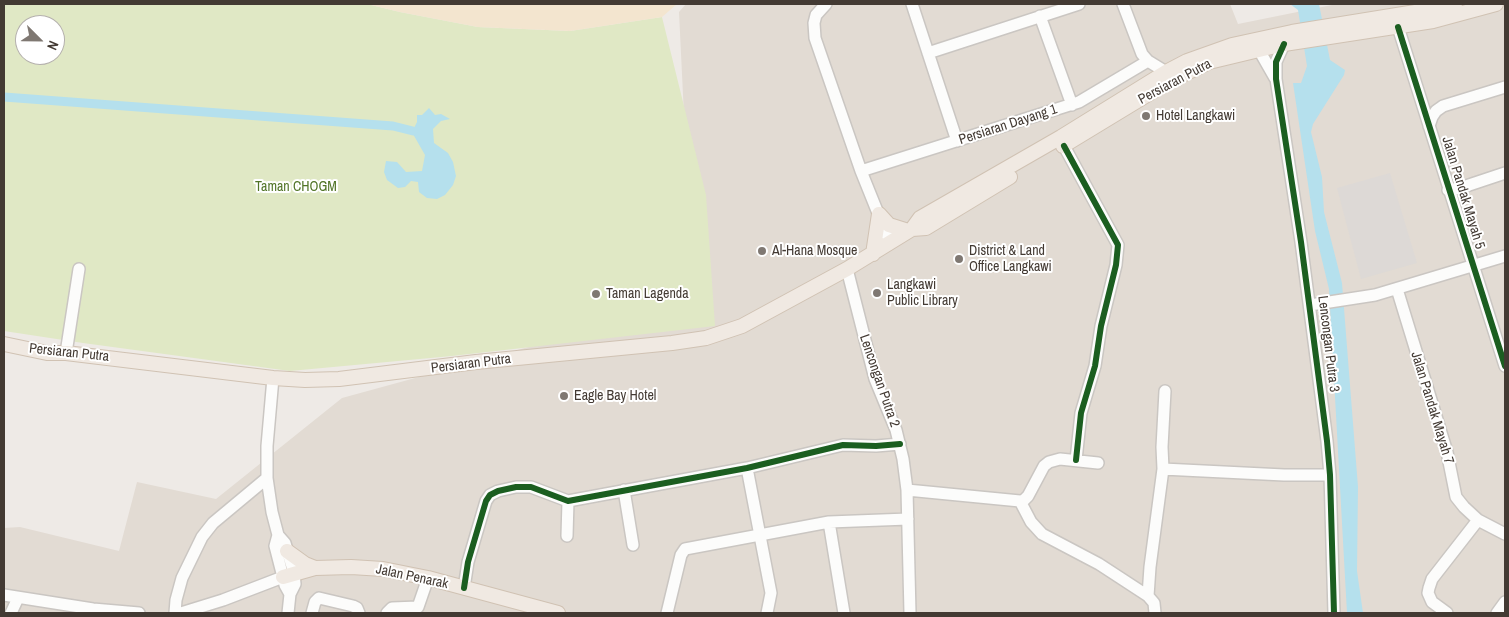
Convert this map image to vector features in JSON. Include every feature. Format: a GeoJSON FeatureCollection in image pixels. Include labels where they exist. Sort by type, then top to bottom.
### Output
{"type":"FeatureCollection","features":[{"type":"Feature","properties":{"kind":"main road","name":"Persiaran Putra"},"geometry":{"type":"LineString","coordinates":[[4,344],[47,353],[66,353],[273,378],[306,380],[339,379],[476,362],[706,338],[742,326],[847,269],[910,230],[920,218],[1061,137],[1187,61],[1213,51],[1290,40],[1455,4]]}},
{"type":"Feature","properties":{"kind":"main road","name":"Persiaran Putra"},"geometry":{"type":"LineString","coordinates":[[1331,31],[1398,27],[1455,16],[1496,4]]}},
{"type":"Feature","properties":{"kind":"main road","name":"Persiaran Putra"},"geometry":{"type":"LineString","coordinates":[[910,230],[926,228],[1190,70],[1209,62],[1259,50],[1290,40]]}},
{"type":"Feature","properties":{"kind":"main road"},"geometry":{"type":"LineString","coordinates":[[879,214],[889,224],[910,230]]}},
{"type":"Feature","properties":{"kind":"main road"},"geometry":{"type":"LineString","coordinates":[[873,254],[879,214]]}},
{"type":"Feature","properties":{"kind":"main road"},"geometry":{"type":"LineString","coordinates":[[282,553],[315,568]]}},
{"type":"Feature","properties":{"kind":"main road","name":"Jalan Penarak"},"geometry":{"type":"LineString","coordinates":[[288,575],[315,568],[383,568],[464,588],[523,609],[558,613]]}},
{"type":"Feature","properties":{"kind":"street"},"geometry":{"type":"LineString","coordinates":[[826,4],[816,15],[813,31],[861,171],[890,243]]}},
{"type":"Feature","properties":{"kind":"street"},"geometry":{"type":"LineString","coordinates":[[912,4],[957,141]]}},
{"type":"Feature","properties":{"kind":"street"},"geometry":{"type":"LineString","coordinates":[[928,53],[1079,4]]}},
{"type":"Feature","properties":{"kind":"street"},"geometry":{"type":"LineString","coordinates":[[1123,4],[1138,48],[1148,61],[1166,72]]}},
{"type":"Feature","properties":{"kind":"street"},"geometry":{"type":"LineString","coordinates":[[1040,16],[1072,105]]}},
{"type":"Feature","properties":{"kind":"street","name":"Jalan Pandak Mayah 5"},"geometry":{"type":"LineString","coordinates":[[1398,27],[1505,366]]}},
{"type":"Feature","properties":{"kind":"street"},"geometry":{"type":"LineString","coordinates":[[1276,80],[1276,62],[1290,40]]}},
{"type":"Feature","properties":{"kind":"street"},"geometry":{"type":"LineString","coordinates":[[1259,50],[1276,80]]}},
{"type":"Feature","properties":{"kind":"street","name":"Persiaran Dayang 1"},"geometry":{"type":"LineString","coordinates":[[861,171],[1072,105],[1148,61]]}},
{"type":"Feature","properties":{"kind":"street","name":"Lencongan Putra 3"},"geometry":{"type":"LineString","coordinates":[[1276,80],[1310,305],[1330,475],[1334,613]]}},
{"type":"Feature","properties":{"kind":"street"},"geometry":{"type":"LineString","coordinates":[[1429,126],[1436,111],[1443,106],[1505,87]]}},
{"type":"Feature","properties":{"kind":"street"},"geometry":{"type":"LineString","coordinates":[[1418,94],[1426,102],[1443,106]]}},
{"type":"Feature","properties":{"kind":"street"},"geometry":{"type":"LineString","coordinates":[[1064,146],[1118,245],[1116,265],[1100,326],[1095,366],[1081,413],[1076,460]]}},
{"type":"Feature","properties":{"kind":"street"},"geometry":{"type":"LineString","coordinates":[[1448,190],[1460,188],[1505,173]]}},
{"type":"Feature","properties":{"kind":"street"},"geometry":{"type":"LineString","coordinates":[[1310,305],[1374,295],[1505,256]]}},
{"type":"Feature","properties":{"kind":"street"},"geometry":{"type":"LineString","coordinates":[[66,353],[79,269]]}},
{"type":"Feature","properties":{"kind":"street","name":"Lencongan Putra 2"},"geometry":{"type":"LineString","coordinates":[[847,269],[876,379],[900,444],[907,490],[910,613]]}},
{"type":"Feature","properties":{"kind":"street","name":"Jalan Pandak Mayah 7"},"geometry":{"type":"LineString","coordinates":[[1397,289],[1447,452],[1456,496],[1464,508],[1478,520],[1505,534]]}},
{"type":"Feature","properties":{"kind":"street"},"geometry":{"type":"LineString","coordinates":[[263,584],[282,553],[285,543],[278,535],[272,512],[267,478],[267,446],[273,378]]}},
{"type":"Feature","properties":{"kind":"street"},"geometry":{"type":"LineString","coordinates":[[1148,596],[1163,469],[1162,447],[1165,391]]}},
{"type":"Feature","properties":{"kind":"street"},"geometry":{"type":"LineString","coordinates":[[464,588],[468,562],[486,502],[490,495],[498,491],[516,487],[531,487],[568,501],[747,468],[843,445],[876,446],[900,444]]}},
{"type":"Feature","properties":{"kind":"street"},"geometry":{"type":"LineString","coordinates":[[907,490],[1020,501],[1028,496],[1044,466],[1049,462],[1060,459],[1098,462]]}},
{"type":"Feature","properties":{"kind":"street"},"geometry":{"type":"LineString","coordinates":[[747,468],[771,593],[767,613]]}},
{"type":"Feature","properties":{"kind":"street"},"geometry":{"type":"LineString","coordinates":[[1163,469],[1284,475],[1330,475]]}},
{"type":"Feature","properties":{"kind":"street"},"geometry":{"type":"LineString","coordinates":[[175,613],[176,600],[182,578],[202,537],[213,523],[267,478]]}},
{"type":"Feature","properties":{"kind":"street"},"geometry":{"type":"LineString","coordinates":[[624,490],[633,545]]}},
{"type":"Feature","properties":{"kind":"street"},"geometry":{"type":"LineString","coordinates":[[568,501],[568,536]]}},
{"type":"Feature","properties":{"kind":"street"},"geometry":{"type":"LineString","coordinates":[[1020,501],[1031,522],[1042,534],[1099,564],[1148,596],[1154,603],[1155,613]]}},
{"type":"Feature","properties":{"kind":"street"},"geometry":{"type":"LineString","coordinates":[[667,613],[681,555],[685,549],[830,522],[908,519]]}},
{"type":"Feature","properties":{"kind":"street"},"geometry":{"type":"LineString","coordinates":[[1447,613],[1432,602],[1428,593],[1432,579],[1478,520]]}},
{"type":"Feature","properties":{"kind":"street"},"geometry":{"type":"LineString","coordinates":[[830,522],[844,613]]}},
{"type":"Feature","properties":{"kind":"street"},"geometry":{"type":"LineString","coordinates":[[282,553],[288,575],[285,585],[290,594],[288,613]]}},
{"type":"Feature","properties":{"kind":"street","name":"Jalan Penarak"},"geometry":{"type":"LineString","coordinates":[[182,613],[223,600],[288,575]]}},
{"type":"Feature","properties":{"kind":"street"},"geometry":{"type":"LineString","coordinates":[[387,613],[392,608],[418,607],[428,578]]}},
{"type":"Feature","properties":{"kind":"street"},"geometry":{"type":"LineString","coordinates":[[4,595],[92,611],[139,613]]}},
{"type":"Feature","properties":{"kind":"street"},"geometry":{"type":"LineString","coordinates":[[11,613],[18,598]]}},
{"type":"Feature","properties":{"kind":"street"},"geometry":{"type":"LineString","coordinates":[[312,613],[315,602],[320,598],[353,606],[358,608],[359,613]]}},
{"type":"Feature","properties":{"kind":"street"},"geometry":{"type":"LineString","coordinates":[[1497,613],[1505,602]]}},
{"type":"Feature","properties":{"kind":"shaded area"},"geometry":{"type":"Polygon","coordinates":[[[686,4],[1230,4],[1238,24],[1337,4],[1505,4],[1505,613],[4,613],[4,528],[20,527],[119,551],[137,482],[216,499],[342,398],[693,302],[679,12],[686,4]]]}},
{"type":"Feature","properties":{"kind":"shaded area"},"geometry":{"type":"Polygon","coordinates":[[[1390,173],[1417,263],[1361,279],[1337,188],[1390,173]]]}},
{"type":"Feature","properties":{"kind":"green space","name":"Taman CHOGM"},"geometry":{"type":"Polygon","coordinates":[[[4,4],[367,4],[478,27],[570,31],[662,17],[706,195],[715,326],[452,356],[290,371],[4,331],[4,4]]]}},
{"type":"Feature","properties":{"kind":"sand"},"geometry":{"type":"Polygon","coordinates":[[[367,4],[677,4],[662,17],[570,31],[478,27],[367,4]]]}},
{"type":"Feature","properties":{"kind":"water"},"geometry":{"type":"Polygon","coordinates":[[[1290,4],[1319,4],[1330,60],[1345,70],[1344,75],[1313,124],[1311,132],[1322,177],[1324,212],[1342,283],[1358,487],[1357,571],[1363,613],[1347,613],[1329,289],[1315,231],[1293,83],[1301,83],[1307,66],[1298,10],[1290,4]]]}},
{"type":"Feature","properties":{"kind":"water"},"geometry":{"type":"Polygon","coordinates":[[[429,108],[435,115],[441,114],[450,119],[441,121],[433,129],[434,143],[448,153],[453,162],[456,176],[453,185],[445,195],[437,199],[427,198],[419,192],[418,182],[411,181],[405,187],[398,188],[387,180],[384,172],[386,161],[397,162],[406,172],[422,171],[425,155],[413,134],[417,115],[422,115],[429,108]]]}},
{"type":"Feature","properties":{"kind":"waterway"},"geometry":{"type":"LineString","coordinates":[[4,97],[393,126],[413,131]]}},
{"type":"Feature","properties":{"kind":"cycle path"},"geometry":{"type":"LineString","coordinates":[[1398,27],[1505,366]]}},
{"type":"Feature","properties":{"kind":"cycle path"},"geometry":{"type":"LineString","coordinates":[[1284,44],[1276,62],[1276,79],[1301,242],[1327,441],[1330,475],[1334,613]]}},
{"type":"Feature","properties":{"kind":"cycle path"},"geometry":{"type":"LineString","coordinates":[[1064,146],[1118,245],[1116,265],[1101,326],[1095,366],[1081,413],[1076,460]]}},
{"type":"Feature","properties":{"kind":"cycle path"},"geometry":{"type":"LineString","coordinates":[[464,588],[468,562],[486,501],[490,495],[498,491],[516,487],[531,487],[568,501],[747,468],[843,445],[876,446],[900,444]]}},
{"type":"Feature","properties":{"kind":"place","name":"Hotel Langkawi"},"geometry":{"type":"Point","coordinates":[1146,116]}},
{"type":"Feature","properties":{"kind":"place","name":"Al-Hana Mosque"},"geometry":{"type":"Point","coordinates":[762,251]}},
{"type":"Feature","properties":{"kind":"place","name":"District & Land Office Langkawi"},"geometry":{"type":"Point","coordinates":[959,259]}},
{"type":"Feature","properties":{"kind":"place","name":"Langkawi Public Library"},"geometry":{"type":"Point","coordinates":[877,293]}},
{"type":"Feature","properties":{"kind":"place","name":"Taman Lagenda"},"geometry":{"type":"Point","coordinates":[596,294]}},
{"type":"Feature","properties":{"kind":"place","name":"Eagle Bay Hotel"},"geometry":{"type":"Point","coordinates":[564,396]}}]}
